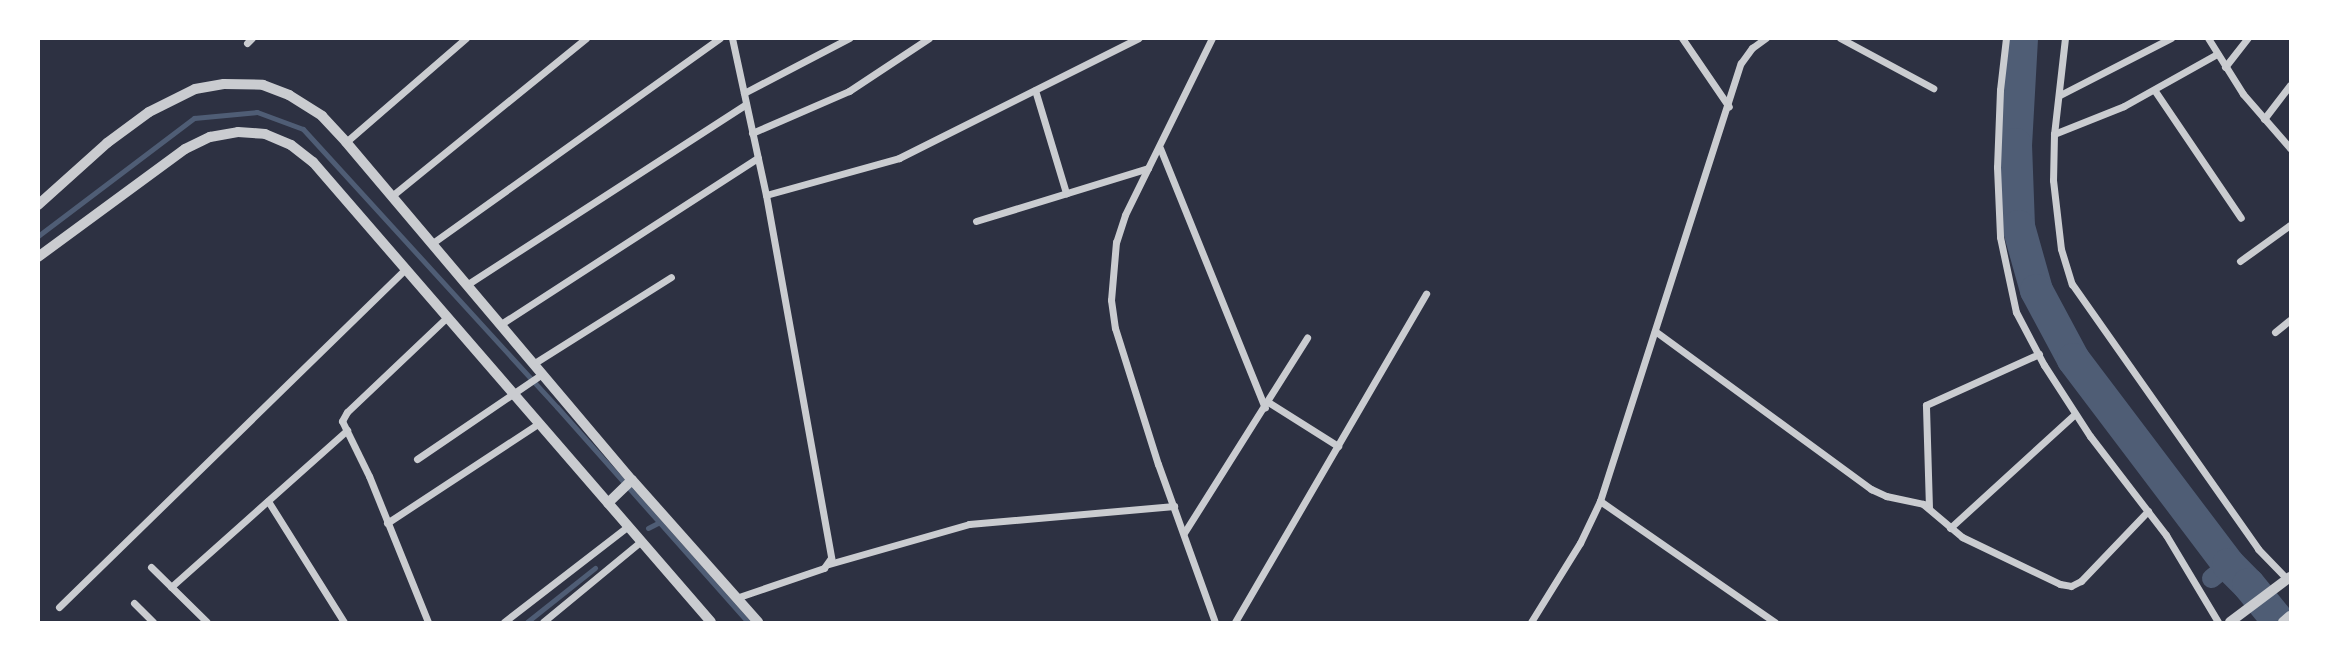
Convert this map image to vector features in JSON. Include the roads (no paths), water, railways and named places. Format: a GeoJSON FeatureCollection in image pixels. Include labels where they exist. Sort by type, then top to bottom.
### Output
{"type":"FeatureCollection","features":[{"type":"Feature","properties":{"kind":"street"},"geometry":{"type":"LineString","coordinates":[[346,142],[466,38]]}},
{"type":"Feature","properties":{"kind":"street"},"geometry":{"type":"LineString","coordinates":[[393,195],[586,38]]}},
{"type":"Feature","properties":{"kind":"street"},"geometry":{"type":"LineString","coordinates":[[434,242],[720,38]]}},
{"type":"Feature","properties":{"kind":"street"},"geometry":{"type":"LineString","coordinates":[[732,38],[766,195],[828,545],[829,564]]}},
{"type":"Feature","properties":{"kind":"street"},"geometry":{"type":"LineString","coordinates":[[744,93],[849,38]]}},
{"type":"Feature","properties":{"kind":"street"},"geometry":{"type":"LineString","coordinates":[[752,133],[859,86],[929,38]]}},
{"type":"Feature","properties":{"kind":"street"},"geometry":{"type":"LineString","coordinates":[[766,195],[899,158],[1139,38]]}},
{"type":"Feature","properties":{"kind":"street"},"geometry":{"type":"LineString","coordinates":[[1212,38],[1125,215],[1116,242],[1111,300],[1115,328],[1215,622]]}},
{"type":"Feature","properties":{"kind":"street"},"geometry":{"type":"LineString","coordinates":[[1682,38],[1729,107]]}},
{"type":"Feature","properties":{"kind":"street"},"geometry":{"type":"LineString","coordinates":[[1531,622],[1580,543],[1600,501],[1741,63],[1752,48],[1766,38]]}},
{"type":"Feature","properties":{"kind":"street"},"geometry":{"type":"LineString","coordinates":[[1840,38],[1933,88]]}},
{"type":"Feature","properties":{"kind":"street"},"geometry":{"type":"LineString","coordinates":[[2006,38],[2000,90],[1998,154],[2000,237],[2016,312],[2075,414],[2166,535],[2218,622]]}},
{"type":"Feature","properties":{"kind":"street"},"geometry":{"type":"LineString","coordinates":[[2065,38],[2054,134],[2053,180],[2061,249],[2072,284],[2259,549],[2287,580],[2233,619]]}},
{"type":"Feature","properties":{"kind":"street"},"geometry":{"type":"LineString","coordinates":[[2060,95],[2171,38]]}},
{"type":"Feature","properties":{"kind":"street"},"geometry":{"type":"LineString","coordinates":[[2208,38],[2225,68],[2264,120],[2291,148]]}},
{"type":"Feature","properties":{"kind":"street"},"geometry":{"type":"LineString","coordinates":[[2225,68],[2248,38]]}},
{"type":"Feature","properties":{"kind":"street"},"geometry":{"type":"LineString","coordinates":[[2054,134],[2089,123],[2155,91],[2217,54]]}},
{"type":"Feature","properties":{"kind":"street"},"geometry":{"type":"LineString","coordinates":[[38,205],[107,143],[149,112],[195,89],[224,84],[263,85],[289,95],[322,116],[346,142],[434,242],[533,364],[539,376],[630,482],[758,622]]}},
{"type":"Feature","properties":{"kind":"street"},"geometry":{"type":"LineString","coordinates":[[2264,120],[2291,85]]}},
{"type":"Feature","properties":{"kind":"street"},"geometry":{"type":"LineString","coordinates":[[1035,90],[1066,193]]}},
{"type":"Feature","properties":{"kind":"street"},"geometry":{"type":"LineString","coordinates":[[2155,91],[2241,218]]}},
{"type":"Feature","properties":{"kind":"street"},"geometry":{"type":"LineString","coordinates":[[468,284],[746,104]]}},
{"type":"Feature","properties":{"kind":"street"},"geometry":{"type":"LineString","coordinates":[[38,257],[185,149],[210,137],[238,132],[265,134],[291,145],[313,162],[446,318],[518,392],[538,424],[611,500],[627,527],[711,622]]}},
{"type":"Feature","properties":{"kind":"street"},"geometry":{"type":"LineString","coordinates":[[1160,148],[1266,405],[1338,446]]}},
{"type":"Feature","properties":{"kind":"street"},"geometry":{"type":"LineString","coordinates":[[501,324],[758,158]]}},
{"type":"Feature","properties":{"kind":"street"},"geometry":{"type":"LineString","coordinates":[[976,221],[1148,168]]}},
{"type":"Feature","properties":{"kind":"street"},"geometry":{"type":"LineString","coordinates":[[2240,261],[2291,225]]}},
{"type":"Feature","properties":{"kind":"street"},"geometry":{"type":"LineString","coordinates":[[59,607],[405,269]]}},
{"type":"Feature","properties":{"kind":"street"},"geometry":{"type":"LineString","coordinates":[[533,364],[671,277]]}},
{"type":"Feature","properties":{"kind":"street"},"geometry":{"type":"LineString","coordinates":[[1235,622],[1426,294]]}},
{"type":"Feature","properties":{"kind":"street"},"geometry":{"type":"LineString","coordinates":[[428,622],[343,417],[446,318]]}},
{"type":"Feature","properties":{"kind":"street"},"geometry":{"type":"LineString","coordinates":[[2276,332],[2291,320]]}},
{"type":"Feature","properties":{"kind":"street"},"geometry":{"type":"LineString","coordinates":[[1654,331],[1871,489],[1929,508],[1962,537],[2060,584],[2071,586],[2081,581],[2148,511]]}},
{"type":"Feature","properties":{"kind":"street"},"geometry":{"type":"LineString","coordinates":[[1184,533],[1307,338]]}},
{"type":"Feature","properties":{"kind":"street"},"geometry":{"type":"LineString","coordinates":[[1929,508],[1926,405],[2039,355]]}},
{"type":"Feature","properties":{"kind":"street"},"geometry":{"type":"LineString","coordinates":[[417,459],[539,376]]}},
{"type":"Feature","properties":{"kind":"street"},"geometry":{"type":"LineString","coordinates":[[1950,528],[2075,414]]}},
{"type":"Feature","properties":{"kind":"street"},"geometry":{"type":"LineString","coordinates":[[387,523],[538,424]]}},
{"type":"Feature","properties":{"kind":"street"},"geometry":{"type":"LineString","coordinates":[[172,587],[347,430]]}},
{"type":"Feature","properties":{"kind":"street"},"geometry":{"type":"LineString","coordinates":[[611,500],[630,482]]}},
{"type":"Feature","properties":{"kind":"street"},"geometry":{"type":"LineString","coordinates":[[268,501],[344,622]]}},
{"type":"Feature","properties":{"kind":"street"},"geometry":{"type":"LineString","coordinates":[[1600,501],[1775,622]]}},
{"type":"Feature","properties":{"kind":"street"},"geometry":{"type":"LineString","coordinates":[[736,598],[829,564],[970,524],[1174,506]]}},
{"type":"Feature","properties":{"kind":"street"},"geometry":{"type":"LineString","coordinates":[[504,622],[627,527]]}},
{"type":"Feature","properties":{"kind":"street"},"geometry":{"type":"LineString","coordinates":[[543,622],[640,542]]}},
{"type":"Feature","properties":{"kind":"street"},"geometry":{"type":"LineString","coordinates":[[151,567],[207,622]]}},
{"type":"Feature","properties":{"kind":"street"},"geometry":{"type":"LineString","coordinates":[[134,603],[153,622]]}},
{"type":"Feature","properties":{"kind":"street"},"geometry":{"type":"LineString","coordinates":[[2283,622],[2291,616]]}},
{"type":"Feature","properties":{"kind":"waterway"},"geometry":{"type":"LineString","coordinates":[[2021,38],[2015,144],[2018,226],[2036,290],[2073,359],[2228,564],[2279,622]]}},
{"type":"Feature","properties":{"kind":"waterway"},"geometry":{"type":"LineString","coordinates":[[38,236],[194,118],[257,112],[303,129],[557,407],[748,622]]}},
{"type":"Feature","properties":{"kind":"waterway"},"geometry":{"type":"LineString","coordinates":[[648,528],[658,523]]}},
{"type":"Feature","properties":{"kind":"waterway"},"geometry":{"type":"LineString","coordinates":[[2211,578],[2228,564]]}},
{"type":"Feature","properties":{"kind":"waterway"},"geometry":{"type":"LineString","coordinates":[[527,622],[595,568]]}}]}
